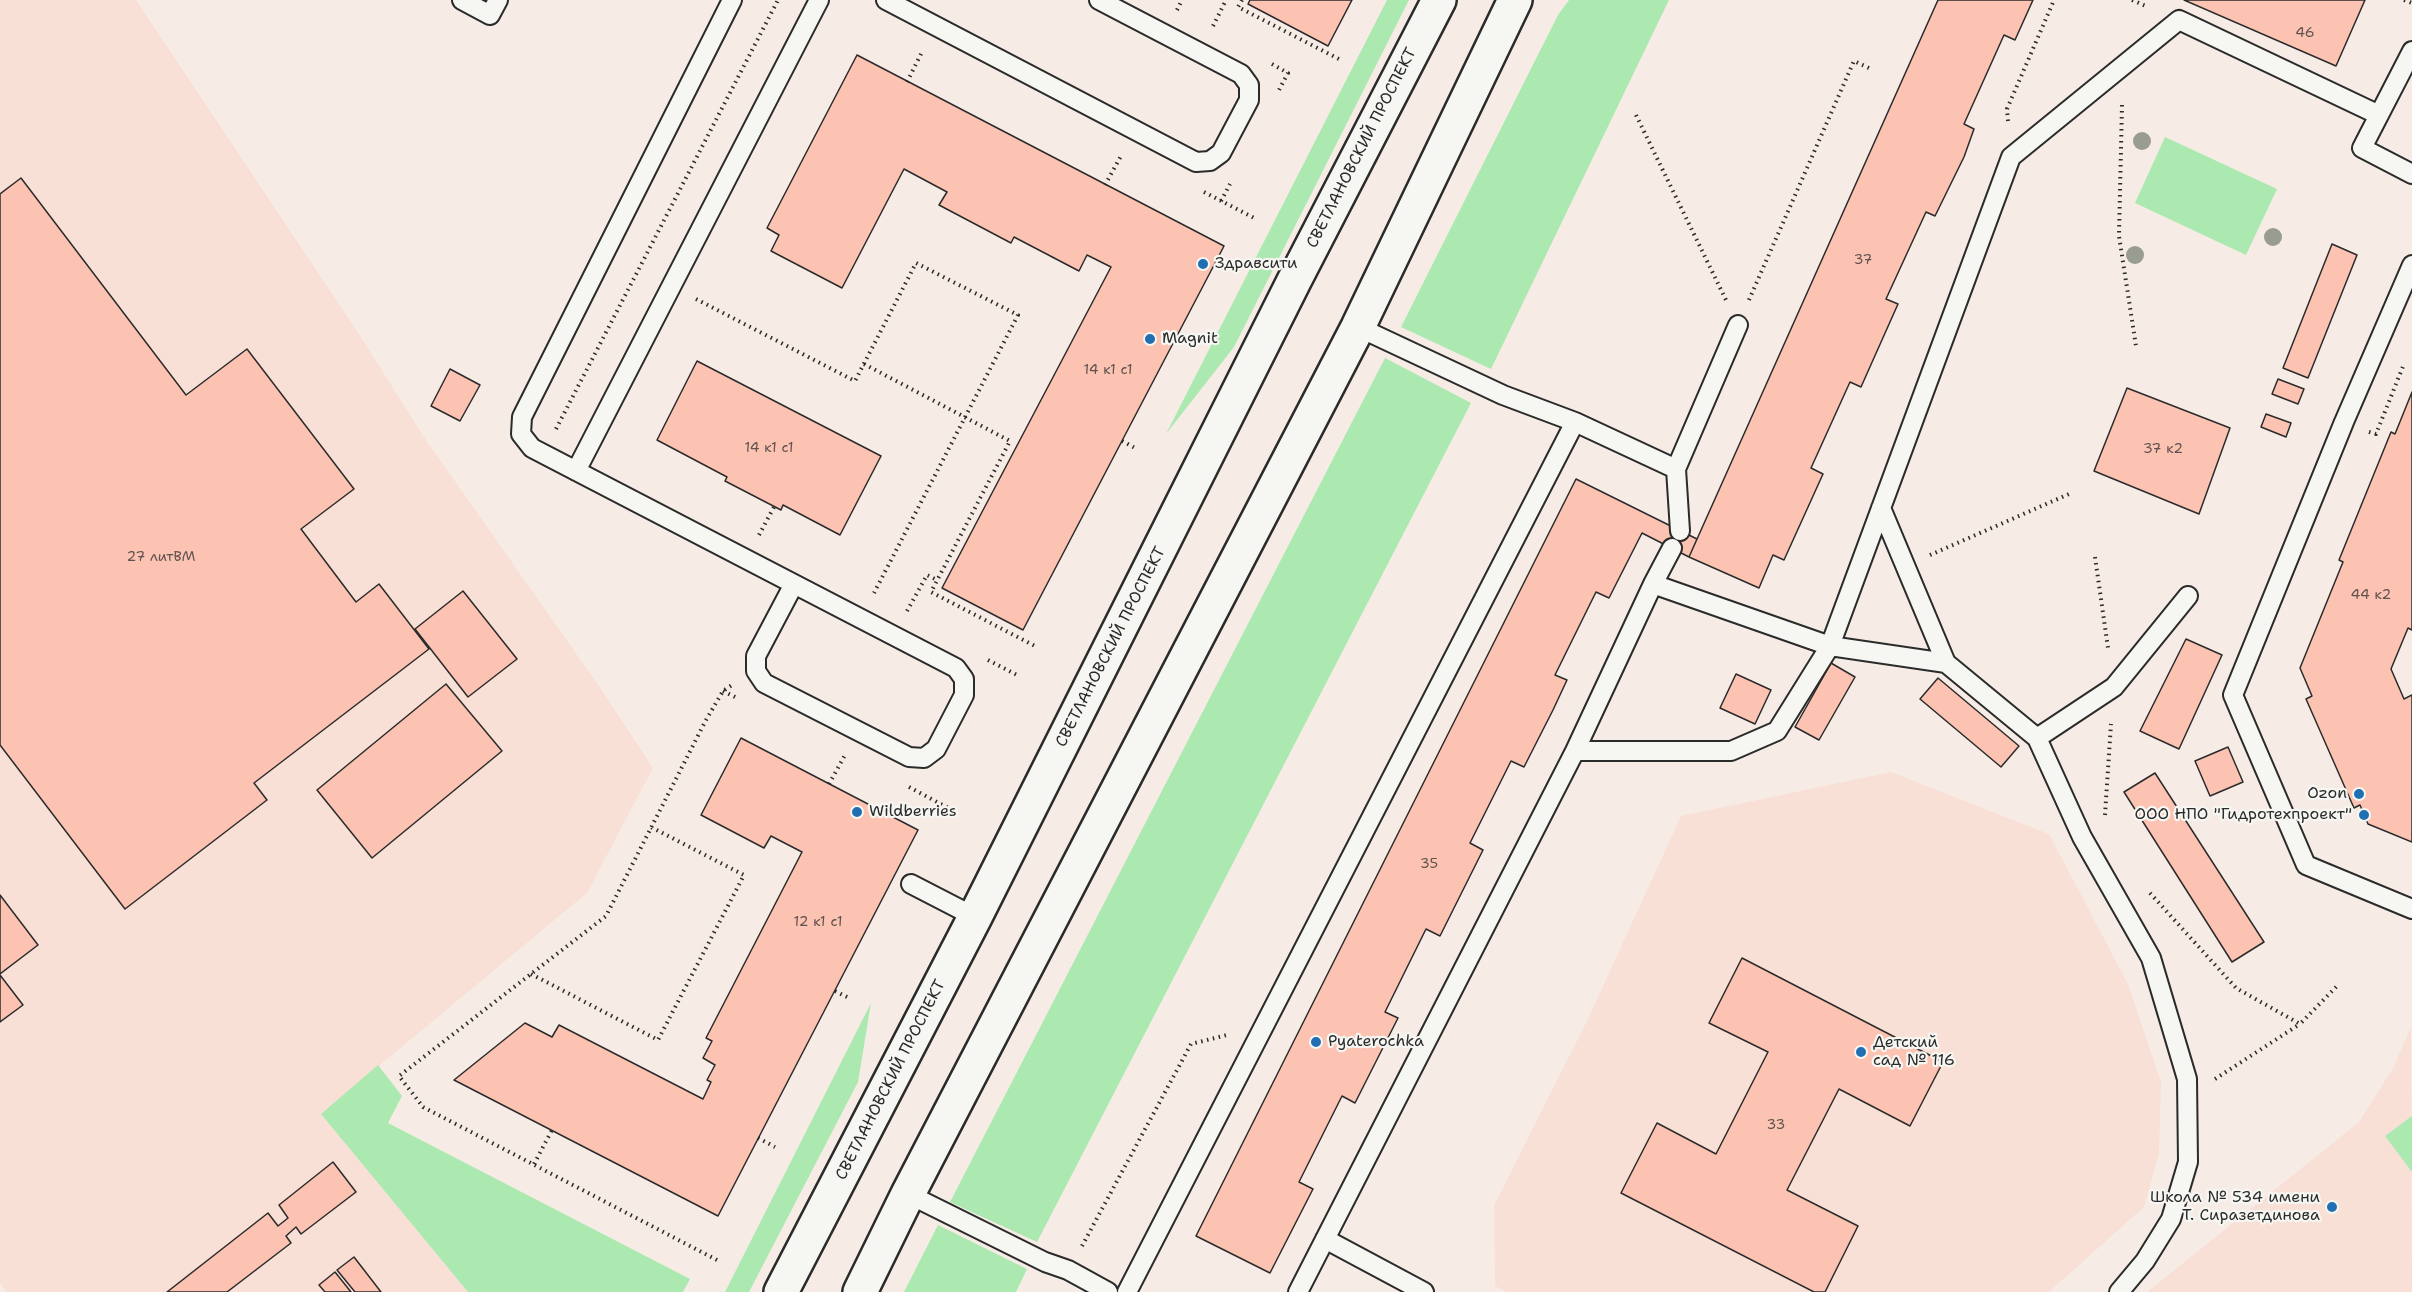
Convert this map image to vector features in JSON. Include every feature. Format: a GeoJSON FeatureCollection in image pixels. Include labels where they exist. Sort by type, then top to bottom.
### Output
{"type":"FeatureCollection","features":[{"type":"Feature","properties":{"kind":"main road","name":"СВЕТЛАНОВСКИЙ ПРОСПЕКТ"},"geometry":{"type":"LineString","coordinates":[[781,1292],[975,917],[1295,279],[1439,0]]}},
{"type":"Feature","properties":{"kind":"main road"},"geometry":{"type":"LineString","coordinates":[[860,1292],[908,1194],[1358,327],[1515,0]]}},
{"type":"Feature","properties":{"kind":"lane"},"geometry":{"type":"LineString","coordinates":[[462,0],[490,15],[498,0]]}},
{"type":"Feature","properties":{"kind":"lane"},"geometry":{"type":"LineString","coordinates":[[732,0],[522,417],[521,434],[532,448],[543,454],[576,471],[794,584],[956,668],[964,679],[964,695],[936,749],[924,758],[909,757],[765,683],[756,671],[756,656],[794,584]]}},
{"type":"Feature","properties":{"kind":"lane"},"geometry":{"type":"LineString","coordinates":[[576,471],[819,0]]}},
{"type":"Feature","properties":{"kind":"lane"},"geometry":{"type":"LineString","coordinates":[[886,0],[1196,162],[1210,161],[1221,153],[1249,100],[1249,85],[1242,74],[1100,0]]}},
{"type":"Feature","properties":{"kind":"lane"},"geometry":{"type":"LineString","coordinates":[[1575,751],[1731,751],[1777,731],[1830,646],[2011,157],[2179,21],[2379,115]]}},
{"type":"Feature","properties":{"kind":"lane"},"geometry":{"type":"LineString","coordinates":[[2412,51],[2362,148],[2412,174]]}},
{"type":"Feature","properties":{"kind":"lane"},"geometry":{"type":"LineString","coordinates":[[2412,265],[2344,422],[2233,695],[2306,865],[2412,909]]}},
{"type":"Feature","properties":{"kind":"lane"},"geometry":{"type":"LineString","coordinates":[[1680,531],[1676,469],[1738,325]]}},
{"type":"Feature","properties":{"kind":"lane"},"geometry":{"type":"LineString","coordinates":[[1358,327],[1503,395],[1575,422],[1676,469]]}},
{"type":"Feature","properties":{"kind":"lane"},"geometry":{"type":"LineString","coordinates":[[1127,1292],[1575,422]]}},
{"type":"Feature","properties":{"kind":"lane"},"geometry":{"type":"LineString","coordinates":[[1881,508],[1946,663],[2037,738],[2082,837],[2151,958],[2187,1079],[2188,1162],[2171,1219],[2145,1261],[2119,1292]]}},
{"type":"Feature","properties":{"kind":"lane"},"geometry":{"type":"LineString","coordinates":[[1298,1292],[1575,751],[1672,548]]}},
{"type":"Feature","properties":{"kind":"lane"},"geometry":{"type":"LineString","coordinates":[[1653,584],[1830,646],[1946,663]]}},
{"type":"Feature","properties":{"kind":"lane"},"geometry":{"type":"LineString","coordinates":[[2037,738],[2114,687],[2188,596]]}},
{"type":"Feature","properties":{"kind":"lane"},"geometry":{"type":"LineString","coordinates":[[911,884],[975,917]]}},
{"type":"Feature","properties":{"kind":"lane"},"geometry":{"type":"LineString","coordinates":[[908,1194],[1045,1262],[1068,1270],[1108,1292]]}},
{"type":"Feature","properties":{"kind":"lane"},"geometry":{"type":"LineString","coordinates":[[1325,1239],[1424,1292]]}},
{"type":"Feature","properties":{"kind":"path"},"geometry":{"type":"LineString","coordinates":[[543,454],[778,0]]}},
{"type":"Feature","properties":{"kind":"path"},"geometry":{"type":"LineString","coordinates":[[1210,32],[1226,0]]}},
{"type":"Feature","properties":{"kind":"path"},"geometry":{"type":"LineString","coordinates":[[1242,0],[1238,7],[1339,59]]}},
{"type":"Feature","properties":{"kind":"path"},"geometry":{"type":"LineString","coordinates":[[2011,157],[2007,109],[2054,0]]}},
{"type":"Feature","properties":{"kind":"path"},"geometry":{"type":"LineString","coordinates":[[2404,0],[2412,3]]}},
{"type":"Feature","properties":{"kind":"path"},"geometry":{"type":"LineString","coordinates":[[908,81],[925,46]]}},
{"type":"Feature","properties":{"kind":"path"},"geometry":{"type":"LineString","coordinates":[[1738,325],[1854,61],[1869,68]]}},
{"type":"Feature","properties":{"kind":"path"},"geometry":{"type":"LineString","coordinates":[[2123,66],[2118,236],[2136,346]]}},
{"type":"Feature","properties":{"kind":"path"},"geometry":{"type":"LineString","coordinates":[[1636,115],[1738,325]]}},
{"type":"Feature","properties":{"kind":"path"},"geometry":{"type":"LineString","coordinates":[[1105,185],[1124,150]]}},
{"type":"Feature","properties":{"kind":"path"},"geometry":{"type":"LineString","coordinates":[[688,295],[855,381],[916,263],[1018,315],[871,599]]}},
{"type":"Feature","properties":{"kind":"path"},"geometry":{"type":"LineString","coordinates":[[864,364],[1010,441],[931,592],[1035,645]]}},
{"type":"Feature","properties":{"kind":"path"},"geometry":{"type":"LineString","coordinates":[[2386,409],[2397,382]]}},
{"type":"Feature","properties":{"kind":"path"},"geometry":{"type":"LineString","coordinates":[[1122,441],[1137,449]]}},
{"type":"Feature","properties":{"kind":"path"},"geometry":{"type":"LineString","coordinates":[[1905,566],[2070,494]]}},
{"type":"Feature","properties":{"kind":"path"},"geometry":{"type":"LineString","coordinates":[[757,540],[774,507]]}},
{"type":"Feature","properties":{"kind":"path"},"geometry":{"type":"LineString","coordinates":[[904,617],[927,574],[937,580]]}},
{"type":"Feature","properties":{"kind":"path"},"geometry":{"type":"LineString","coordinates":[[717,1260],[423,1107],[399,1076],[606,916],[723,691],[756,671]]}},
{"type":"Feature","properties":{"kind":"path"},"geometry":{"type":"LineString","coordinates":[[830,784],[846,754]]}},
{"type":"Feature","properties":{"kind":"path"},"geometry":{"type":"LineString","coordinates":[[531,974],[658,1040],[744,875],[651,827]]}},
{"type":"Feature","properties":{"kind":"path"},"geometry":{"type":"LineString","coordinates":[[2142,885],[2236,988],[2300,1024]]}},
{"type":"Feature","properties":{"kind":"path"},"geometry":{"type":"LineString","coordinates":[[2187,1098],[2300,1024],[2337,986]]}},
{"type":"Feature","properties":{"kind":"path"},"geometry":{"type":"LineString","coordinates":[[835,991],[851,999]]}},
{"type":"Feature","properties":{"kind":"path"},"geometry":{"type":"LineString","coordinates":[[1068,1270],[1191,1044],[1264,1026]]}},
{"type":"Feature","properties":{"kind":"path"},"geometry":{"type":"LineString","coordinates":[[534,1165],[552,1130]]}},
{"type":"Feature","properties":{"kind":"path"},"geometry":{"type":"LineString","coordinates":[[758,1138],[775,1146]]}},
{"type":"Feature","properties":{"kind":"shaded area"},"geometry":{"type":"Polygon","coordinates":[[[0,0],[136,0],[355,328],[426,440],[599,686],[653,768],[587,893],[321,1114],[468,1292],[7,1292],[0,1283],[0,0]]]}},
{"type":"Feature","properties":{"kind":"shaded area","name":"Детский сад № 116"},"geometry":{"type":"Polygon","coordinates":[[[1891,772],[2049,834],[2128,984],[2161,1082],[2159,1154],[2144,1207],[2049,1292],[1507,1292],[1495,1286],[1494,1205],[1587,1021],[1681,816],[1891,772]]]}},
{"type":"Feature","properties":{"kind":"shaded area","name":"Школа № 534 имени Т. Сиразетдинова"},"geometry":{"type":"Polygon","coordinates":[[[2411,1027],[2412,1292],[2147,1292],[2359,1122],[2393,1068],[2411,1027]]]}},
{"type":"Feature","properties":{"kind":"green space"},"geometry":{"type":"Polygon","coordinates":[[[1387,0],[1409,0],[1234,347],[1166,434],[1387,0]]]}},
{"type":"Feature","properties":{"kind":"green space"},"geometry":{"type":"Polygon","coordinates":[[[1569,0],[1669,0],[1491,369],[1401,327],[1558,15],[1569,0]]]}},
{"type":"Feature","properties":{"kind":"green space"},"geometry":{"type":"Polygon","coordinates":[[[2165,137],[2277,189],[2246,255],[2135,203],[2165,137]]]}},
{"type":"Feature","properties":{"kind":"green space"},"geometry":{"type":"Polygon","coordinates":[[[1385,358],[1471,403],[1037,1242],[950,1202],[1385,358]]]}},
{"type":"Feature","properties":{"kind":"green space"},"geometry":{"type":"Polygon","coordinates":[[[871,1003],[858,1082],[749,1292],[725,1292],[871,1003]]]}},
{"type":"Feature","properties":{"kind":"green space"},"geometry":{"type":"Polygon","coordinates":[[[378,1065],[402,1096],[388,1123],[690,1279],[683,1292],[468,1292],[321,1114],[378,1065]]]}},
{"type":"Feature","properties":{"kind":"green space"},"geometry":{"type":"Polygon","coordinates":[[[2412,1116],[2412,1172],[2385,1136],[2412,1116]]]}},
{"type":"Feature","properties":{"kind":"green space"},"geometry":{"type":"Polygon","coordinates":[[[938,1225],[1027,1269],[1016,1292],[904,1292],[938,1225]]]}},
{"type":"Feature","properties":{"kind":"building"},"geometry":{"type":"Polygon","coordinates":[[[1250,0],[1352,0],[1328,46],[1248,4],[1250,0]]]}},
{"type":"Feature","properties":{"kind":"building"},"geometry":{"type":"Polygon","coordinates":[[[1938,0],[2033,0],[2015,40],[2004,35],[1964,124],[1974,129],[1964,157],[1935,216],[1926,212],[1886,299],[1898,304],[1861,387],[1850,382],[1811,468],[1823,474],[1784,560],[1773,555],[1759,588],[1689,557],[1938,0]]]}},
{"type":"Feature","properties":{"kind":"building"},"geometry":{"type":"Polygon","coordinates":[[[2184,0],[2365,0],[2336,66],[2184,0]]]}},
{"type":"Feature","properties":{"kind":"building"},"geometry":{"type":"Polygon","coordinates":[[[857,55],[1224,246],[1023,630],[942,588],[1111,267],[1087,255],[1079,271],[1014,237],[1011,243],[939,205],[947,192],[904,169],[842,288],[771,251],[779,235],[767,228],[857,55]]]}},
{"type":"Feature","properties":{"kind":"building"},"geometry":{"type":"Polygon","coordinates":[[[21,178],[186,395],[247,349],[354,489],[301,529],[356,602],[379,584],[429,649],[254,783],[267,800],[125,909],[0,745],[0,194],[21,178]]]}},
{"type":"Feature","properties":{"kind":"building"},"geometry":{"type":"Polygon","coordinates":[[[2332,244],[2357,255],[2308,378],[2283,368],[2332,244]]]}},
{"type":"Feature","properties":{"kind":"building"},"geometry":{"type":"Polygon","coordinates":[[[697,361],[881,456],[840,535],[783,505],[781,510],[725,481],[727,477],[657,440],[697,361]]]}},
{"type":"Feature","properties":{"kind":"building"},"geometry":{"type":"Polygon","coordinates":[[[450,369],[480,385],[460,421],[431,406],[450,369]]]}},
{"type":"Feature","properties":{"kind":"building"},"geometry":{"type":"Polygon","coordinates":[[[2278,379],[2304,389],[2298,404],[2272,394],[2278,379]]]}},
{"type":"Feature","properties":{"kind":"building"},"geometry":{"type":"Polygon","coordinates":[[[2127,388],[2230,428],[2199,514],[2094,471],[2127,388]]]}},
{"type":"Feature","properties":{"kind":"building"},"geometry":{"type":"Polygon","coordinates":[[[2412,392],[2412,630],[2408,628],[2391,669],[2404,699],[2412,695],[2412,842],[2368,824],[2360,805],[2354,808],[2306,699],[2312,696],[2300,668],[2343,562],[2339,560],[2391,432],[2395,434],[2412,392]]]}},
{"type":"Feature","properties":{"kind":"building"},"geometry":{"type":"Polygon","coordinates":[[[2266,414],[2291,423],[2286,437],[2261,427],[2266,414]]]}},
{"type":"Feature","properties":{"kind":"building"},"geometry":{"type":"Polygon","coordinates":[[[1576,479],[1697,539],[1689,557],[1642,533],[1609,598],[1596,592],[1555,675],[1567,680],[1553,710],[1524,767],[1511,761],[1470,843],[1483,850],[1440,936],[1426,929],[1385,1012],[1398,1018],[1355,1103],[1342,1096],[1299,1182],[1313,1189],[1270,1273],[1196,1236],[1576,479]]]}},
{"type":"Feature","properties":{"kind":"building"},"geometry":{"type":"Polygon","coordinates":[[[463,591],[517,659],[468,697],[415,629],[463,591]]]}},
{"type":"Feature","properties":{"kind":"building"},"geometry":{"type":"Polygon","coordinates":[[[2186,639],[2222,655],[2179,749],[2140,731],[2186,639]]]}},
{"type":"Feature","properties":{"kind":"building"},"geometry":{"type":"Polygon","coordinates":[[[1831,663],[1855,677],[1819,740],[1795,727],[1831,663]]]}},
{"type":"Feature","properties":{"kind":"building"},"geometry":{"type":"Polygon","coordinates":[[[1736,674],[1771,690],[1755,724],[1720,708],[1736,674]]]}},
{"type":"Feature","properties":{"kind":"building"},"geometry":{"type":"Polygon","coordinates":[[[1938,678],[2019,746],[2001,767],[1920,699],[1938,678]]]}},
{"type":"Feature","properties":{"kind":"building"},"geometry":{"type":"Polygon","coordinates":[[[446,684],[502,751],[372,858],[317,790],[446,684]]]}},
{"type":"Feature","properties":{"kind":"building"},"geometry":{"type":"Polygon","coordinates":[[[741,738],[918,830],[718,1216],[454,1080],[525,1023],[552,1037],[559,1025],[703,1099],[711,1082],[707,1080],[715,1065],[703,1058],[712,1041],[706,1038],[802,852],[771,836],[764,848],[701,815],[741,738]]]}},
{"type":"Feature","properties":{"kind":"building"},"geometry":{"type":"Polygon","coordinates":[[[2228,747],[2243,782],[2210,796],[2195,761],[2228,747]]]}},
{"type":"Feature","properties":{"kind":"building"},"geometry":{"type":"Polygon","coordinates":[[[2155,773],[2264,942],[2232,962],[2124,792],[2155,773]]]}},
{"type":"Feature","properties":{"kind":"building"},"geometry":{"type":"Polygon","coordinates":[[[0,895],[38,945],[0,974],[0,895]]]}},
{"type":"Feature","properties":{"kind":"building"},"geometry":{"type":"Polygon","coordinates":[[[1742,958],[1943,1062],[1910,1126],[1839,1089],[1787,1190],[1858,1226],[1825,1292],[1814,1292],[1621,1193],[1657,1123],[1716,1154],[1768,1052],[1709,1023],[1742,958]]]}},
{"type":"Feature","properties":{"kind":"building"},"geometry":{"type":"Polygon","coordinates":[[[0,975],[23,1005],[0,1022],[0,975]]]}},
{"type":"Feature","properties":{"kind":"building"},"geometry":{"type":"Polygon","coordinates":[[[333,1162],[356,1192],[301,1234],[296,1227],[286,1236],[291,1243],[227,1292],[167,1292],[268,1213],[278,1226],[288,1218],[279,1205],[333,1162]]]}},
{"type":"Feature","properties":{"kind":"building"},"geometry":{"type":"Polygon","coordinates":[[[354,1257],[381,1292],[355,1292],[337,1270],[354,1257]]]}},
{"type":"Feature","properties":{"kind":"building"},"geometry":{"type":"Polygon","coordinates":[[[335,1272],[351,1292],[325,1292],[319,1285],[335,1272]]]}},
{"type":"Feature","properties":{"kind":"place","name":"Здравсити"},"geometry":{"type":"Point","coordinates":[1203,264]}},
{"type":"Feature","properties":{"kind":"place","name":"Magnit"},"geometry":{"type":"Point","coordinates":[1150,339]}},
{"type":"Feature","properties":{"kind":"place","name":"Ozon"},"geometry":{"type":"Point","coordinates":[2359,794]}},
{"type":"Feature","properties":{"kind":"place","name":"Wildberries"},"geometry":{"type":"Point","coordinates":[857,812]}},
{"type":"Feature","properties":{"kind":"place","name":"ООО НПО \"Гидротехпроект\""},"geometry":{"type":"Point","coordinates":[2364,815]}},
{"type":"Feature","properties":{"kind":"place","name":"Pyaterochka"},"geometry":{"type":"Point","coordinates":[1316,1042]}},
{"type":"Feature","properties":{"kind":"place","name":"Детский сад № 116"},"geometry":{"type":"Point","coordinates":[1861,1052]}},
{"type":"Feature","properties":{"kind":"place","name":"Школа № 534 имени Т. Сиразетдинова"},"geometry":{"type":"Point","coordinates":[2332,1207]}}]}
